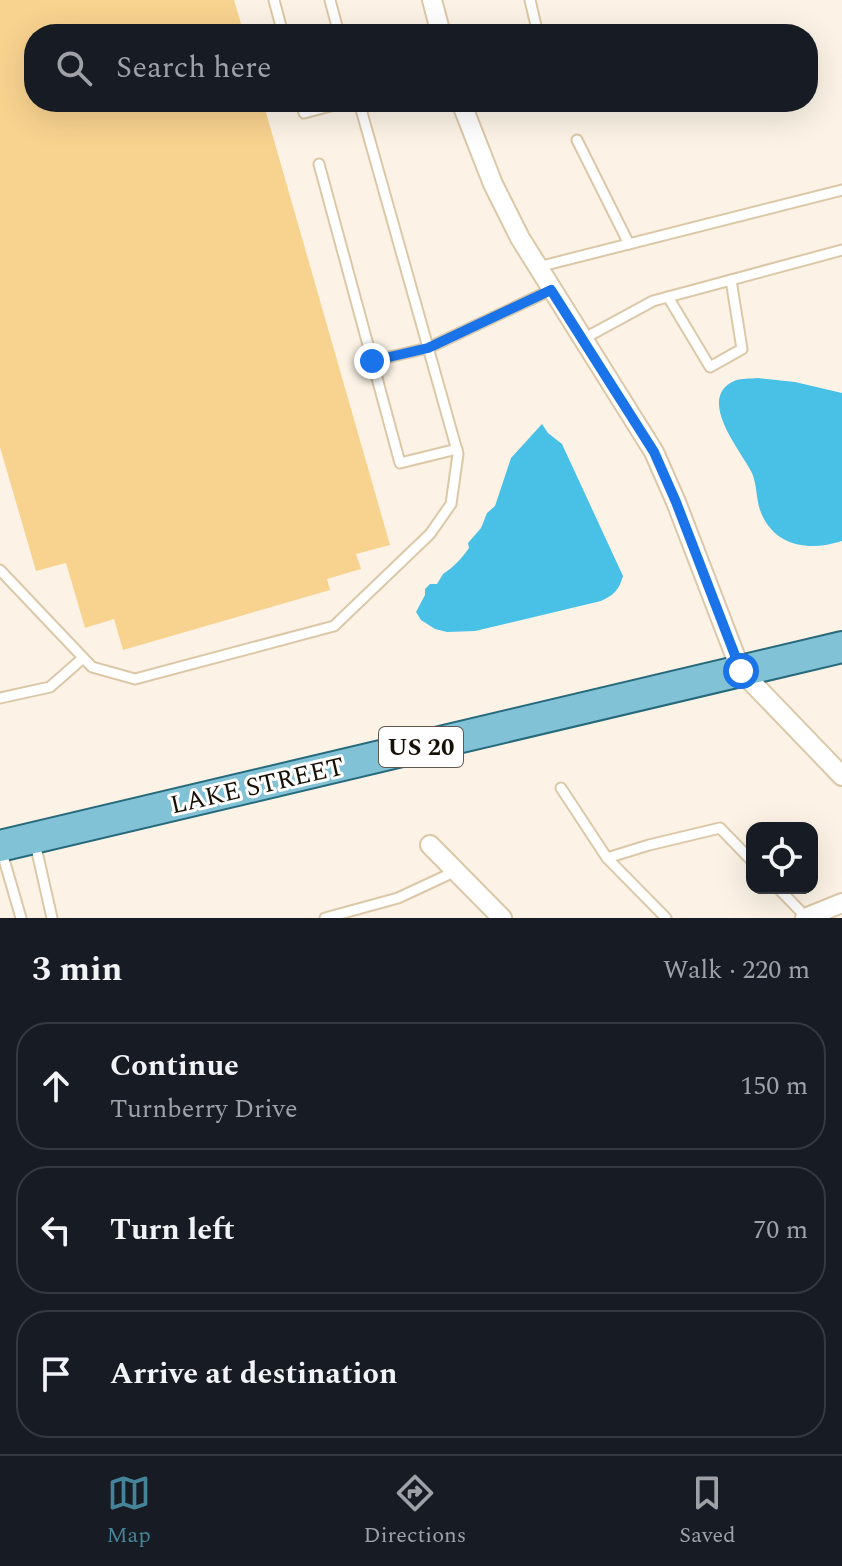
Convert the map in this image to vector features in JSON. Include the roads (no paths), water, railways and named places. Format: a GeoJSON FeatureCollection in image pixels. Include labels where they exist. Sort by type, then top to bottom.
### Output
{"type":"FeatureCollection","features":[{"type":"Feature","properties":{"kind":"main road","name":"LAKE STREET"},"geometry":{"type":"LineString","coordinates":[[0,846],[842,647]]}},
{"type":"Feature","properties":{"kind":"street"},"geometry":{"type":"LineString","coordinates":[[432,0],[438,24]]}},
{"type":"Feature","properties":{"kind":"street"},"geometry":{"type":"LineString","coordinates":[[465,112],[493,184],[538,267],[654,452],[741,671],[841,773]]}},
{"type":"Feature","properties":{"kind":"street"},"geometry":{"type":"LineString","coordinates":[[430,845],[502,918]]}},
{"type":"Feature","properties":{"kind":"street"},"geometry":{"type":"LineString","coordinates":[[805,918],[842,903]]}},
{"type":"Feature","properties":{"kind":"lane"},"geometry":{"type":"LineString","coordinates":[[274,0],[280,24]]}},
{"type":"Feature","properties":{"kind":"lane"},"geometry":{"type":"LineString","coordinates":[[330,0],[336,24]]}},
{"type":"Feature","properties":{"kind":"lane"},"geometry":{"type":"LineString","coordinates":[[530,0],[536,24]]}},
{"type":"Feature","properties":{"kind":"lane"},"geometry":{"type":"LineString","coordinates":[[0,570],[92,667],[135,679],[334,626],[430,534],[451,504],[457,449],[362,112]]}},
{"type":"Feature","properties":{"kind":"lane"},"geometry":{"type":"LineString","coordinates":[[577,140],[629,244]]}},
{"type":"Feature","properties":{"kind":"lane"},"geometry":{"type":"LineString","coordinates":[[319,164],[400,463],[457,449]]}},
{"type":"Feature","properties":{"kind":"lane"},"geometry":{"type":"LineString","coordinates":[[538,267],[842,190]]}},
{"type":"Feature","properties":{"kind":"lane"},"geometry":{"type":"LineString","coordinates":[[583,339],[653,301],[842,250]]}},
{"type":"Feature","properties":{"kind":"lane"},"geometry":{"type":"LineString","coordinates":[[668,297],[710,367],[742,349],[731,280]]}},
{"type":"Feature","properties":{"kind":"lane"},"geometry":{"type":"LineString","coordinates":[[372,361],[428,348],[551,290]]}},
{"type":"Feature","properties":{"kind":"lane"},"geometry":{"type":"LineString","coordinates":[[0,698],[50,687],[83,658]]}},
{"type":"Feature","properties":{"kind":"lane"},"geometry":{"type":"LineString","coordinates":[[561,788],[607,858],[666,918]]}},
{"type":"Feature","properties":{"kind":"lane"},"geometry":{"type":"LineString","coordinates":[[607,858],[720,828],[746,855]]}},
{"type":"Feature","properties":{"kind":"lane"},"geometry":{"type":"LineString","coordinates":[[34,838],[52,918]]}},
{"type":"Feature","properties":{"kind":"lane"},"geometry":{"type":"LineString","coordinates":[[0,846],[21,918]]}},
{"type":"Feature","properties":{"kind":"lane"},"geometry":{"type":"LineString","coordinates":[[325,918],[398,898],[456,871]]}},
{"type":"Feature","properties":{"kind":"lane"},"geometry":{"type":"LineString","coordinates":[[783,894],[805,918]]}},
{"type":"Feature","properties":{"kind":"water"},"geometry":{"type":"Polygon","coordinates":[[[758,378],[795,382],[842,393],[842,541],[817,546],[793,543],[774,532],[766,522],[760,510],[752,473],[725,426],[719,400],[723,389],[734,381],[758,378]]]}},
{"type":"Feature","properties":{"kind":"water"},"geometry":{"type":"Polygon","coordinates":[[[542,424],[562,444],[623,576],[620,585],[601,601],[475,631],[435,629],[421,620],[416,612],[425,589],[430,584],[437,584],[469,548],[468,543],[495,506],[511,458],[542,424]]]}}]}
